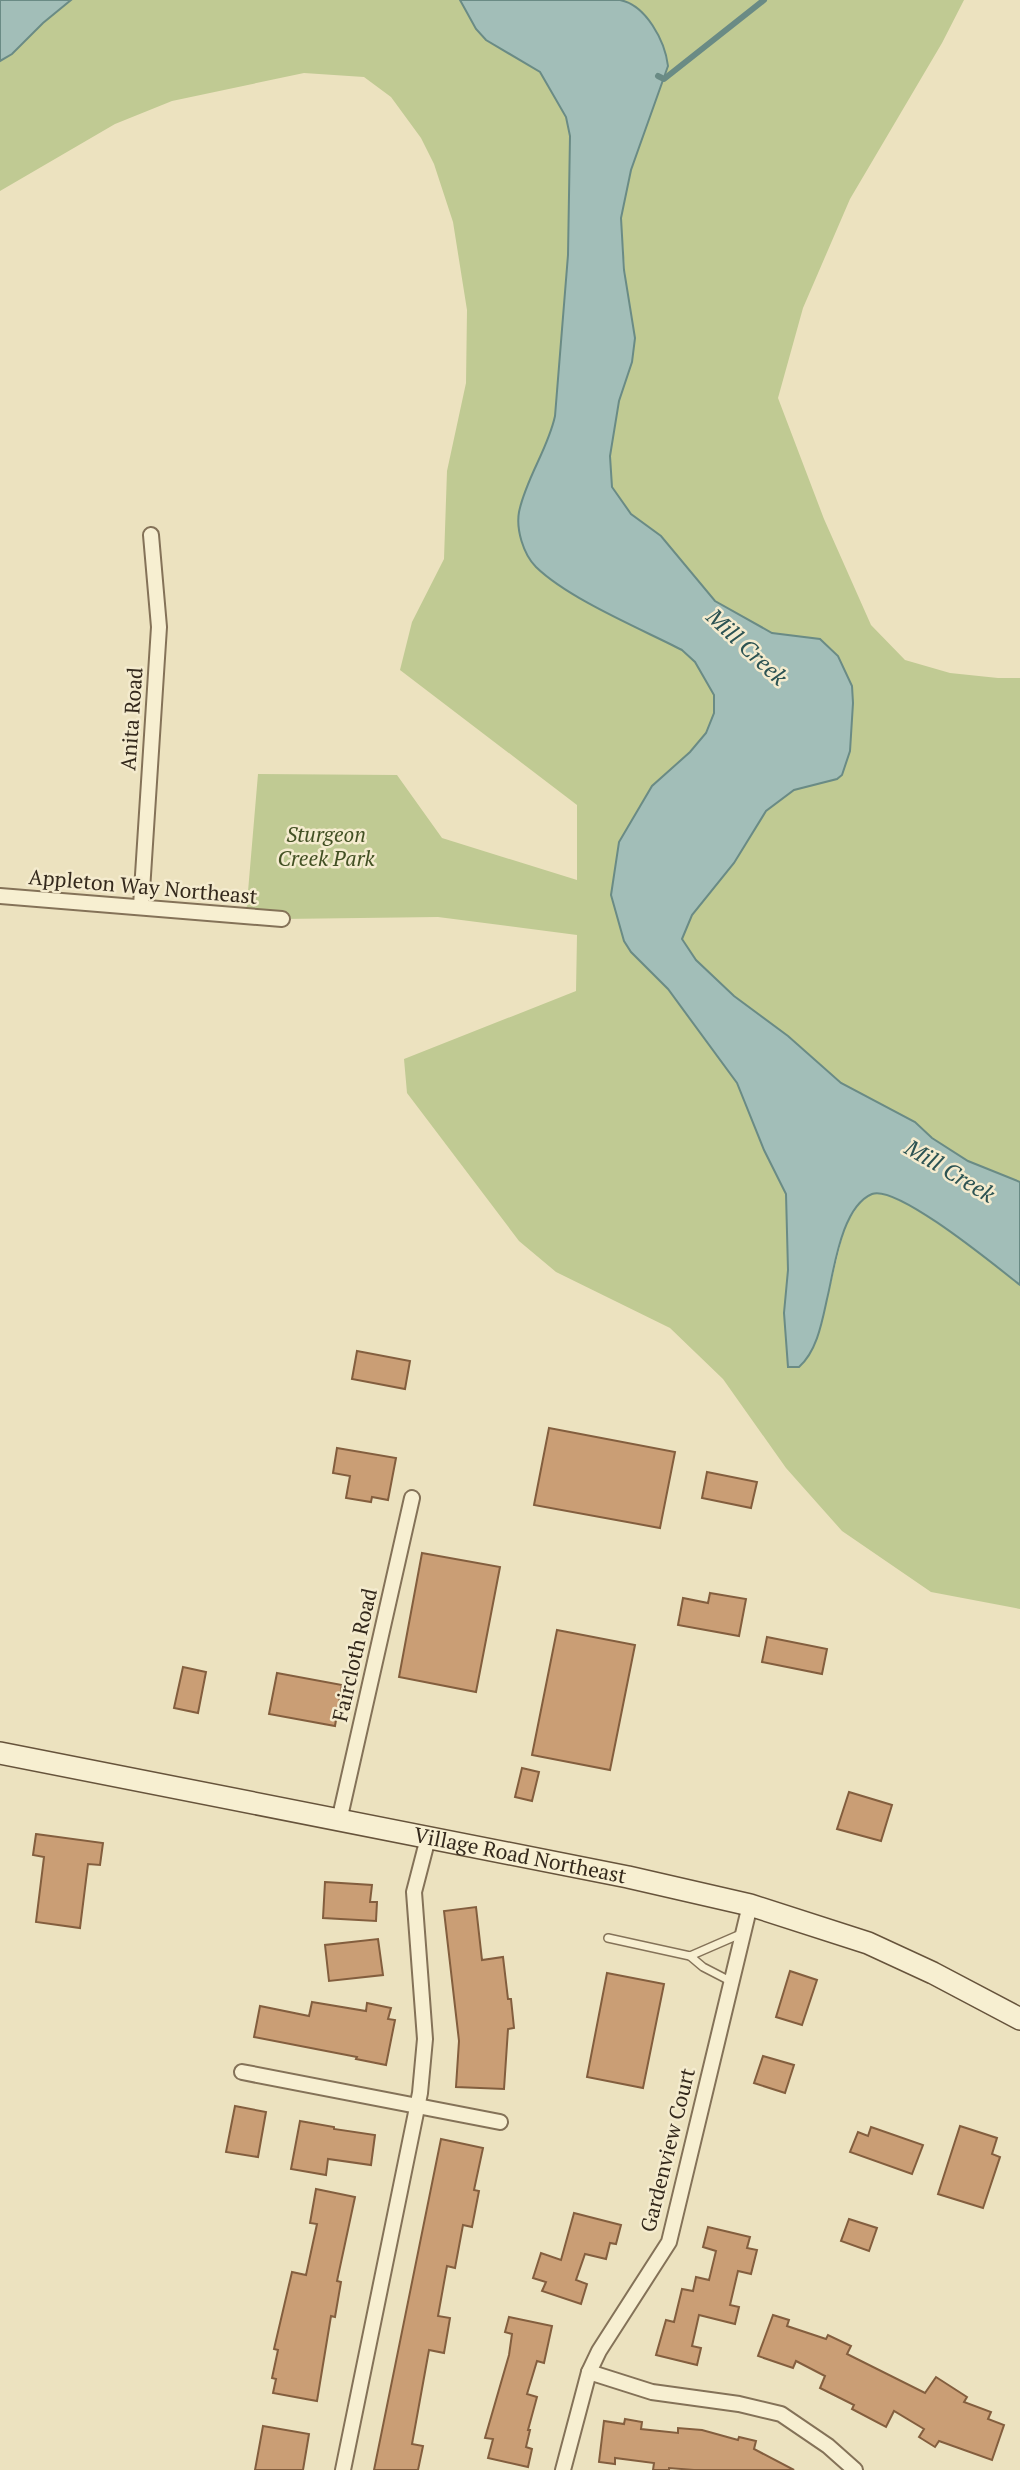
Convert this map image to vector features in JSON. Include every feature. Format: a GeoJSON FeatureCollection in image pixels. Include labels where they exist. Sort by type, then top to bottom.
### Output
{"type":"FeatureCollection","features":[{"type":"Feature","properties":{"kind":"main road","name":"Village Road Northeast"},"geometry":{"type":"LineString","coordinates":[[0,1753],[628,1877],[750,1905],[868,1943],[943,1978],[1020,2019]]}},
{"type":"Feature","properties":{"kind":"street","name":"Anita Road"},"geometry":{"type":"LineString","coordinates":[[141,906],[159,627],[151,535]]}},
{"type":"Feature","properties":{"kind":"street","name":"Appleton Way Northeast"},"geometry":{"type":"LineString","coordinates":[[0,896],[282,919]]}},
{"type":"Feature","properties":{"kind":"street","name":"Faircloth Road"},"geometry":{"type":"LineString","coordinates":[[339,1821],[412,1498]]}},
{"type":"Feature","properties":{"kind":"street"},"geometry":{"type":"LineString","coordinates":[[343,2470],[418,2105],[425,2039],[414,1892],[428,1838]]}},
{"type":"Feature","properties":{"kind":"street","name":"Gardenview Court"},"geometry":{"type":"LineString","coordinates":[[563,2470],[589,2372],[599,2351],[669,2242],[750,1905]]}},
{"type":"Feature","properties":{"kind":"street"},"geometry":{"type":"LineString","coordinates":[[242,2072],[500,2122]]}},
{"type":"Feature","properties":{"kind":"street"},"geometry":{"type":"LineString","coordinates":[[589,2372],[652,2392],[739,2404],[781,2414],[828,2445],[855,2470]]}},
{"type":"Feature","properties":{"kind":"lane"},"geometry":{"type":"LineString","coordinates":[[690,1956],[744,1932]]}},
{"type":"Feature","properties":{"kind":"lane"},"geometry":{"type":"LineString","coordinates":[[608,1938],[690,1956],[703,1967],[732,1982]]}},
{"type":"Feature","properties":{"kind":"green space","name":"Sturgeon Creek Park"},"geometry":{"type":"Polygon","coordinates":[[[71,0],[460,0],[476,29],[486,40],[540,72],[566,117],[570,136],[568,255],[552,432],[572,593],[682,650],[695,662],[714,695],[714,713],[706,733],[690,752],[652,786],[611,895],[624,941],[631,952],[668,989],[737,1083],[764,1150],[786,1194],[788,1270],[784,1313],[819,1332],[845,1226],[860,1203],[873,1193],[885,1194],[909,1205],[968,1243],[1020,1285],[1020,1609],[931,1592],[842,1531],[786,1468],[723,1379],[670,1328],[556,1272],[519,1241],[407,1093],[404,1059],[576,991],[577,935],[438,917],[282,919],[246,915],[258,774],[397,775],[442,838],[577,880],[577,805],[400,670],[412,622],[444,559],[447,471],[466,383],[467,310],[453,222],[434,164],[421,138],[391,97],[364,77],[304,73],[172,101],[115,124],[0,191],[0,61],[12,54],[71,0]]]}},
{"type":"Feature","properties":{"kind":"green space"},"geometry":{"type":"Polygon","coordinates":[[[620,0],[964,0],[942,43],[850,199],[803,308],[778,398],[824,519],[871,625],[905,660],[950,673],[1020,678],[1020,1182],[968,1161],[932,1138],[915,1122],[841,1083],[788,1036],[734,996],[696,960],[682,938],[692,915],[734,863],[766,811],[794,790],[837,779],[853,703],[852,686],[838,656],[820,639],[772,633],[715,601],[661,536],[631,514],[612,487],[610,456],[619,400],[632,362],[621,218],[631,170],[668,66],[629,2],[620,0]]]}},
{"type":"Feature","properties":{"kind":"water"},"geometry":{"type":"Polygon","coordinates":[[[0,0],[71,0],[12,54],[0,61],[0,0]]]}},
{"type":"Feature","properties":{"kind":"water","name":"Mill Creek"},"geometry":{"type":"Polygon","coordinates":[[[460,0],[620,0],[638,9],[653,25],[663,46],[668,66],[631,170],[621,218],[624,270],[635,338],[632,362],[619,401],[610,456],[612,487],[631,514],[661,536],[715,601],[772,633],[820,639],[838,656],[852,686],[850,751],[842,775],[837,779],[794,790],[766,811],[734,863],[692,915],[682,939],[696,960],[734,996],[788,1036],[841,1083],[915,1122],[932,1138],[968,1161],[1020,1182],[1020,1285],[947,1229],[903,1202],[885,1194],[872,1194],[861,1201],[840,1241],[818,1336],[799,1367],[788,1367],[784,1313],[788,1270],[786,1194],[764,1150],[737,1083],[668,989],[631,952],[624,941],[611,895],[619,842],[652,786],[690,752],[706,733],[714,713],[714,695],[695,662],[682,650],[605,612],[550,579],[531,562],[521,541],[519,512],[522,499],[555,416],[568,255],[570,136],[566,117],[540,72],[486,40],[476,29],[460,0]]]}},
{"type":"Feature","properties":{"kind":"building"},"geometry":{"type":"Polygon","coordinates":[[[357,1351],[410,1361],[405,1389],[352,1379],[357,1351]]]}},
{"type":"Feature","properties":{"kind":"building"},"geometry":{"type":"Polygon","coordinates":[[[549,1428],[675,1452],[660,1528],[534,1505],[549,1428]]]}},
{"type":"Feature","properties":{"kind":"building"},"geometry":{"type":"Polygon","coordinates":[[[337,1448],[396,1458],[388,1500],[372,1497],[371,1502],[346,1498],[350,1476],[333,1473],[337,1448]]]}},
{"type":"Feature","properties":{"kind":"building"},"geometry":{"type":"Polygon","coordinates":[[[707,1472],[757,1482],[751,1508],[702,1498],[707,1472]]]}},
{"type":"Feature","properties":{"kind":"building"},"geometry":{"type":"Polygon","coordinates":[[[422,1553],[500,1567],[476,1692],[399,1677],[422,1553]]]}},
{"type":"Feature","properties":{"kind":"building"},"geometry":{"type":"Polygon","coordinates":[[[710,1593],[746,1599],[739,1636],[678,1625],[683,1598],[708,1603],[710,1593]]]}},
{"type":"Feature","properties":{"kind":"building"},"geometry":{"type":"Polygon","coordinates":[[[557,1630],[635,1645],[610,1770],[532,1755],[557,1630]]]}},
{"type":"Feature","properties":{"kind":"building"},"geometry":{"type":"Polygon","coordinates":[[[767,1637],[827,1649],[822,1674],[762,1662],[767,1637]]]}},
{"type":"Feature","properties":{"kind":"building"},"geometry":{"type":"Polygon","coordinates":[[[183,1667],[206,1672],[198,1713],[174,1708],[183,1667]]]}},
{"type":"Feature","properties":{"kind":"building"},"geometry":{"type":"Polygon","coordinates":[[[277,1673],[342,1685],[335,1726],[269,1714],[277,1673]]]}},
{"type":"Feature","properties":{"kind":"building"},"geometry":{"type":"Polygon","coordinates":[[[522,1768],[539,1772],[532,1801],[515,1797],[522,1768]]]}},
{"type":"Feature","properties":{"kind":"building"},"geometry":{"type":"Polygon","coordinates":[[[849,1792],[892,1805],[881,1841],[837,1829],[849,1792]]]}},
{"type":"Feature","properties":{"kind":"building"},"geometry":{"type":"Polygon","coordinates":[[[36,1834],[103,1843],[100,1865],[88,1864],[80,1928],[36,1922],[44,1857],[33,1855],[36,1834]]]}},
{"type":"Feature","properties":{"kind":"building"},"geometry":{"type":"Polygon","coordinates":[[[325,1882],[372,1885],[370,1902],[377,1902],[376,1921],[323,1918],[325,1882]]]}},
{"type":"Feature","properties":{"kind":"building"},"geometry":{"type":"Polygon","coordinates":[[[476,1907],[482,1960],[503,1957],[508,1999],[511,1999],[514,2028],[508,2029],[504,2089],[456,2087],[459,2041],[444,1911],[476,1907]]]}},
{"type":"Feature","properties":{"kind":"building"},"geometry":{"type":"Polygon","coordinates":[[[378,1939],[383,1975],[329,1981],[325,1945],[378,1939]]]}},
{"type":"Feature","properties":{"kind":"building"},"geometry":{"type":"Polygon","coordinates":[[[790,1971],[817,1980],[802,2025],[776,2017],[790,1971]]]}},
{"type":"Feature","properties":{"kind":"building"},"geometry":{"type":"Polygon","coordinates":[[[607,1973],[664,1984],[643,2088],[587,2077],[607,1973]]]}},
{"type":"Feature","properties":{"kind":"building"},"geometry":{"type":"Polygon","coordinates":[[[312,2002],[366,2011],[367,2003],[391,2008],[388,2019],[395,2020],[386,2065],[254,2037],[260,2006],[309,2016],[312,2002]]]}},
{"type":"Feature","properties":{"kind":"building"},"geometry":{"type":"Polygon","coordinates":[[[763,2056],[794,2065],[785,2093],[754,2083],[763,2056]]]}},
{"type":"Feature","properties":{"kind":"building"},"geometry":{"type":"Polygon","coordinates":[[[235,2106],[266,2112],[258,2157],[226,2152],[235,2106]]]}},
{"type":"Feature","properties":{"kind":"building"},"geometry":{"type":"Polygon","coordinates":[[[300,2121],[375,2135],[371,2165],[328,2159],[326,2175],[291,2169],[300,2121]]]}},
{"type":"Feature","properties":{"kind":"building"},"geometry":{"type":"Polygon","coordinates":[[[960,2126],[997,2138],[992,2154],[1000,2157],[983,2208],[938,2194],[960,2126]]]}},
{"type":"Feature","properties":{"kind":"building"},"geometry":{"type":"Polygon","coordinates":[[[871,2127],[923,2145],[912,2174],[850,2152],[858,2132],[868,2136],[871,2127]]]}},
{"type":"Feature","properties":{"kind":"building"},"geometry":{"type":"Polygon","coordinates":[[[441,2139],[483,2148],[474,2190],[479,2191],[472,2227],[463,2225],[455,2268],[447,2266],[438,2316],[450,2318],[444,2353],[429,2350],[412,2444],[423,2446],[418,2470],[374,2470],[441,2139]]]}},
{"type":"Feature","properties":{"kind":"building"},"geometry":{"type":"Polygon","coordinates":[[[316,2189],[355,2197],[337,2281],[341,2282],[335,2317],[331,2316],[317,2401],[273,2393],[276,2379],[272,2378],[278,2350],[274,2349],[292,2272],[306,2275],[317,2224],[310,2223],[316,2189]]]}},
{"type":"Feature","properties":{"kind":"building"},"geometry":{"type":"Polygon","coordinates":[[[574,2213],[621,2225],[616,2244],[610,2243],[606,2259],[585,2254],[576,2280],[587,2284],[581,2304],[542,2291],[546,2282],[533,2278],[541,2253],[561,2260],[574,2213]]]}},
{"type":"Feature","properties":{"kind":"building"},"geometry":{"type":"Polygon","coordinates":[[[849,2219],[877,2228],[869,2251],[841,2241],[849,2219]]]}},
{"type":"Feature","properties":{"kind":"building"},"geometry":{"type":"Polygon","coordinates":[[[708,2227],[750,2237],[747,2248],[757,2250],[751,2274],[738,2271],[730,2305],[739,2307],[735,2324],[699,2315],[692,2346],[701,2348],[697,2365],[656,2355],[666,2320],[674,2322],[682,2289],[693,2291],[696,2277],[709,2280],[716,2251],[703,2247],[708,2227]]]}},
{"type":"Feature","properties":{"kind":"building"},"geometry":{"type":"Polygon","coordinates":[[[773,2315],[789,2320],[787,2326],[826,2339],[828,2335],[851,2346],[847,2354],[925,2393],[936,2377],[967,2397],[964,2402],[991,2412],[988,2419],[1004,2425],[992,2460],[939,2441],[935,2447],[919,2437],[924,2429],[894,2411],[886,2427],[852,2409],[854,2405],[820,2388],[825,2376],[796,2361],[793,2368],[758,2356],[773,2315]]]}},
{"type":"Feature","properties":{"kind":"building"},"geometry":{"type":"Polygon","coordinates":[[[509,2317],[552,2326],[544,2363],[537,2361],[527,2394],[537,2397],[528,2430],[526,2447],[532,2449],[528,2467],[488,2458],[493,2439],[485,2438],[509,2355],[512,2334],[505,2332],[509,2317]]]}},
{"type":"Feature","properties":{"kind":"building"},"geometry":{"type":"Polygon","coordinates":[[[625,2419],[642,2422],[641,2429],[678,2433],[678,2428],[702,2430],[738,2440],[739,2437],[756,2441],[754,2449],[794,2470],[653,2470],[654,2463],[615,2458],[615,2464],[599,2462],[604,2421],[624,2424],[625,2419]]]}},
{"type":"Feature","properties":{"kind":"building"},"geometry":{"type":"Polygon","coordinates":[[[263,2426],[309,2434],[303,2470],[255,2470],[263,2426]]]}},
{"type":"Feature","properties":{"kind":"waterway"},"geometry":{"type":"LineString","coordinates":[[658,76],[664,79],[764,0]]}}]}
